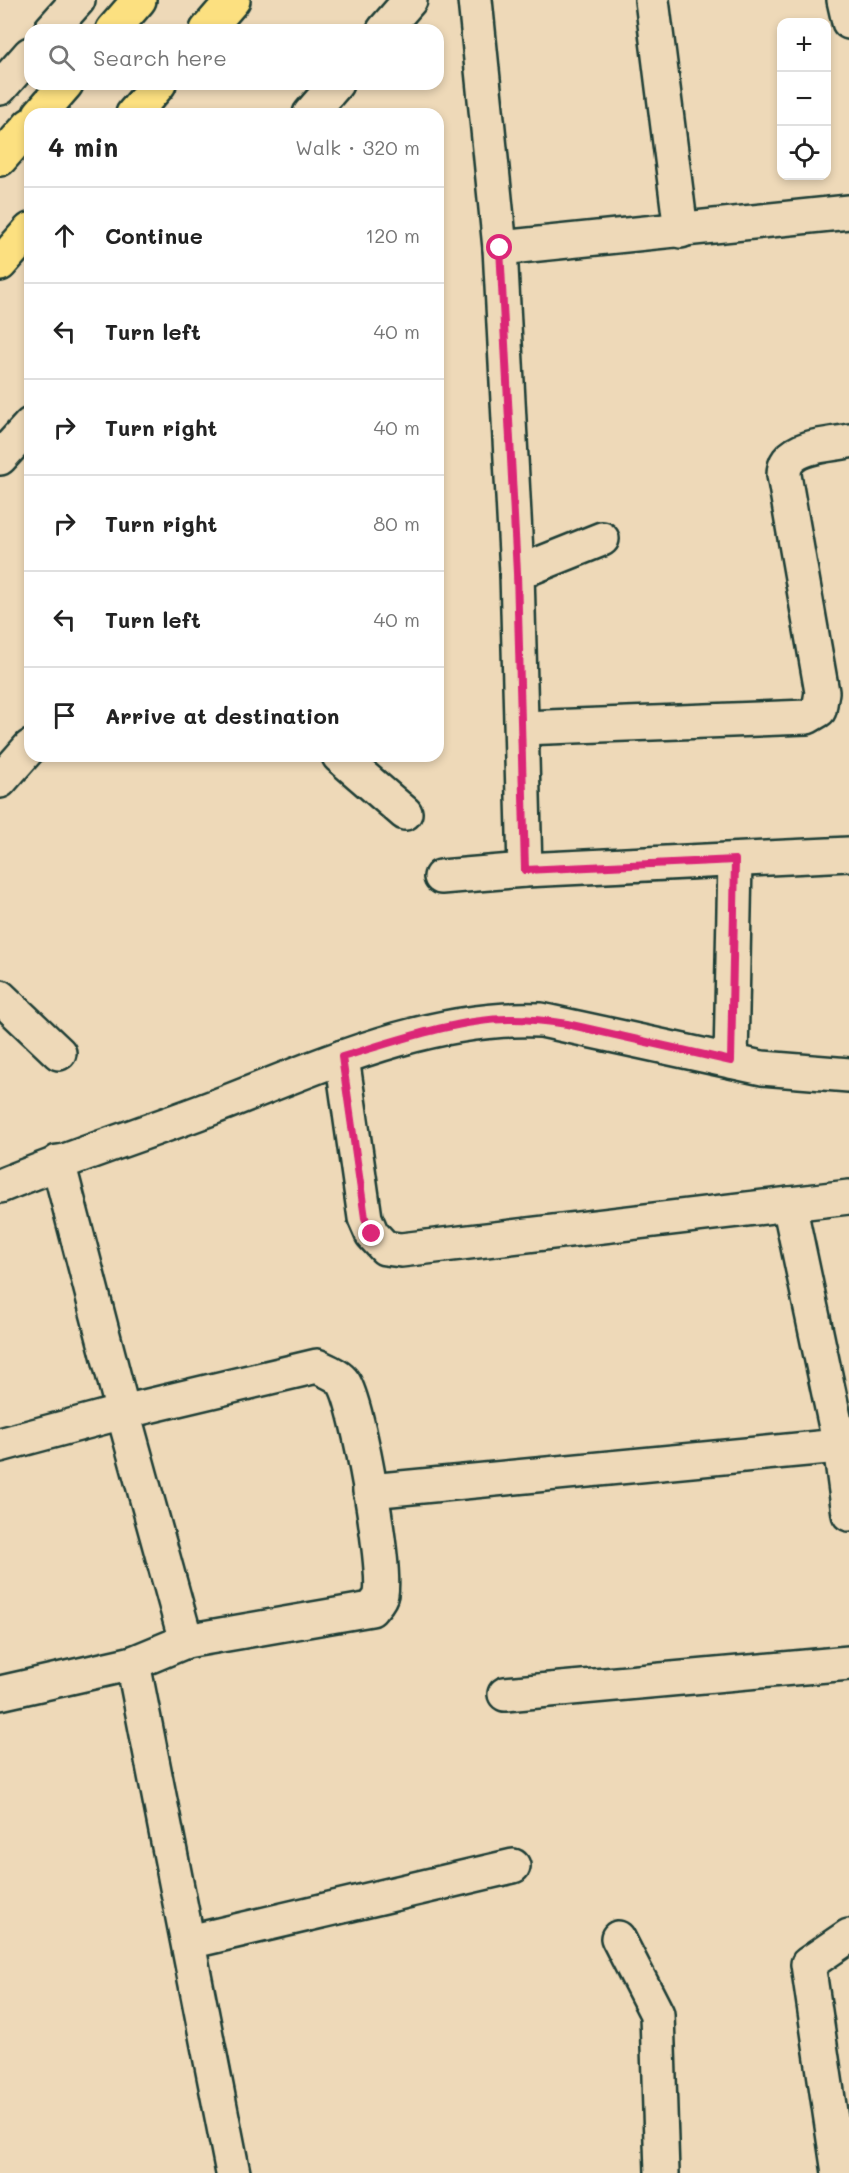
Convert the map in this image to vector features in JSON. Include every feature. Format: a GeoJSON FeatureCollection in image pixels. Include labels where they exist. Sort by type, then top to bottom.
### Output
{"type":"FeatureCollection","features":[{"type":"Feature","properties":{"kind":"highway"},"geometry":{"type":"LineString","coordinates":[[118,24],[139,0]]}},
{"type":"Feature","properties":{"kind":"highway"},"geometry":{"type":"LineString","coordinates":[[212,24],[233,0]]}},
{"type":"Feature","properties":{"kind":"highway"},"geometry":{"type":"LineString","coordinates":[[45,108],[61,90]]}},
{"type":"Feature","properties":{"kind":"highway"},"geometry":{"type":"LineString","coordinates":[[138,108],[154,90]]}},
{"type":"Feature","properties":{"kind":"highway"},"geometry":{"type":"LineString","coordinates":[[0,159],[24,132]]}},
{"type":"Feature","properties":{"kind":"highway"},"geometry":{"type":"LineString","coordinates":[[0,264],[24,237]]}},
{"type":"Feature","properties":{"kind":"street"},"geometry":{"type":"LineString","coordinates":[[56,24],[78,0]]}},
{"type":"Feature","properties":{"kind":"street"},"geometry":{"type":"LineString","coordinates":[[389,24],[410,0]]}},
{"type":"Feature","properties":{"kind":"street"},"geometry":{"type":"LineString","coordinates":[[475,0],[500,248],[517,573],[525,870]]}},
{"type":"Feature","properties":{"kind":"street"},"geometry":{"type":"LineString","coordinates":[[652,0],[681,231]]}},
{"type":"Feature","properties":{"kind":"street"},"geometry":{"type":"LineString","coordinates":[[844,0],[849,22]]}},
{"type":"Feature","properties":{"kind":"street"},"geometry":{"type":"LineString","coordinates":[[0,88],[24,61]]}},
{"type":"Feature","properties":{"kind":"street"},"geometry":{"type":"LineString","coordinates":[[315,108],[331,90]]}},
{"type":"Feature","properties":{"kind":"street"},"geometry":{"type":"LineString","coordinates":[[500,248],[849,212]]}},
{"type":"Feature","properties":{"kind":"street"},"geometry":{"type":"LineString","coordinates":[[0,458],[24,432]]}},
{"type":"Feature","properties":{"kind":"street"},"geometry":{"type":"LineString","coordinates":[[522,728],[807,717],[819,710],[822,692],[784,475],[786,463],[794,455],[806,450],[849,441]]}},
{"type":"Feature","properties":{"kind":"street"},"geometry":{"type":"LineString","coordinates":[[517,573],[602,539]]}},
{"type":"Feature","properties":{"kind":"street"},"geometry":{"type":"LineString","coordinates":[[0,781],[24,754]]}},
{"type":"Feature","properties":{"kind":"street"},"geometry":{"type":"LineString","coordinates":[[346,762],[405,813]]}},
{"type":"Feature","properties":{"kind":"street"},"geometry":{"type":"LineString","coordinates":[[441,877],[525,870],[849,854]]}},
{"type":"Feature","properties":{"kind":"street"},"geometry":{"type":"LineString","coordinates":[[731,1061],[735,860]]}},
{"type":"Feature","properties":{"kind":"street"},"geometry":{"type":"LineString","coordinates":[[0,997],[59,1053]]}},
{"type":"Feature","properties":{"kind":"street"},"geometry":{"type":"LineString","coordinates":[[0,1186],[58,1162],[211,1108],[342,1057],[469,1023],[510,1018],[541,1020],[762,1068],[849,1075]]}},
{"type":"Feature","properties":{"kind":"street"},"geometry":{"type":"LineString","coordinates":[[342,1057],[365,1218],[372,1234],[385,1248],[401,1250],[849,1197]]}},
{"type":"Feature","properties":{"kind":"street"},"geometry":{"type":"LineString","coordinates":[[58,1162],[186,1641]]}},
{"type":"Feature","properties":{"kind":"street"},"geometry":{"type":"LineString","coordinates":[[789,1204],[845,1445],[849,1515]]}},
{"type":"Feature","properties":{"kind":"street"},"geometry":{"type":"LineString","coordinates":[[0,1445],[123,1412],[317,1366],[343,1380],[351,1399],[370,1491],[381,1571],[381,1597],[371,1609],[186,1641],[133,1664],[0,1694]]}},
{"type":"Feature","properties":{"kind":"street"},"geometry":{"type":"LineString","coordinates":[[370,1491],[845,1445]]}},
{"type":"Feature","properties":{"kind":"street"},"geometry":{"type":"LineString","coordinates":[[505,1694],[849,1663]]}},
{"type":"Feature","properties":{"kind":"street"},"geometry":{"type":"LineString","coordinates":[[133,1664],[233,2173]]}},
{"type":"Feature","properties":{"kind":"street"},"geometry":{"type":"LineString","coordinates":[[189,1942],[513,1866]]}},
{"type":"Feature","properties":{"kind":"street"},"geometry":{"type":"LineString","coordinates":[[839,2173],[808,1964],[849,1936]]}},
{"type":"Feature","properties":{"kind":"street"},"geometry":{"type":"LineString","coordinates":[[618,1938],[657,2014],[662,2173]]}},
{"type":"Feature","properties":{"kind":"route"},"geometry":{"type":"LineString","coordinates":[[372,1234],[365,1218],[342,1057],[469,1023],[510,1018],[567,1024],[731,1061],[735,860],[525,870],[517,573],[500,248]]}}]}
